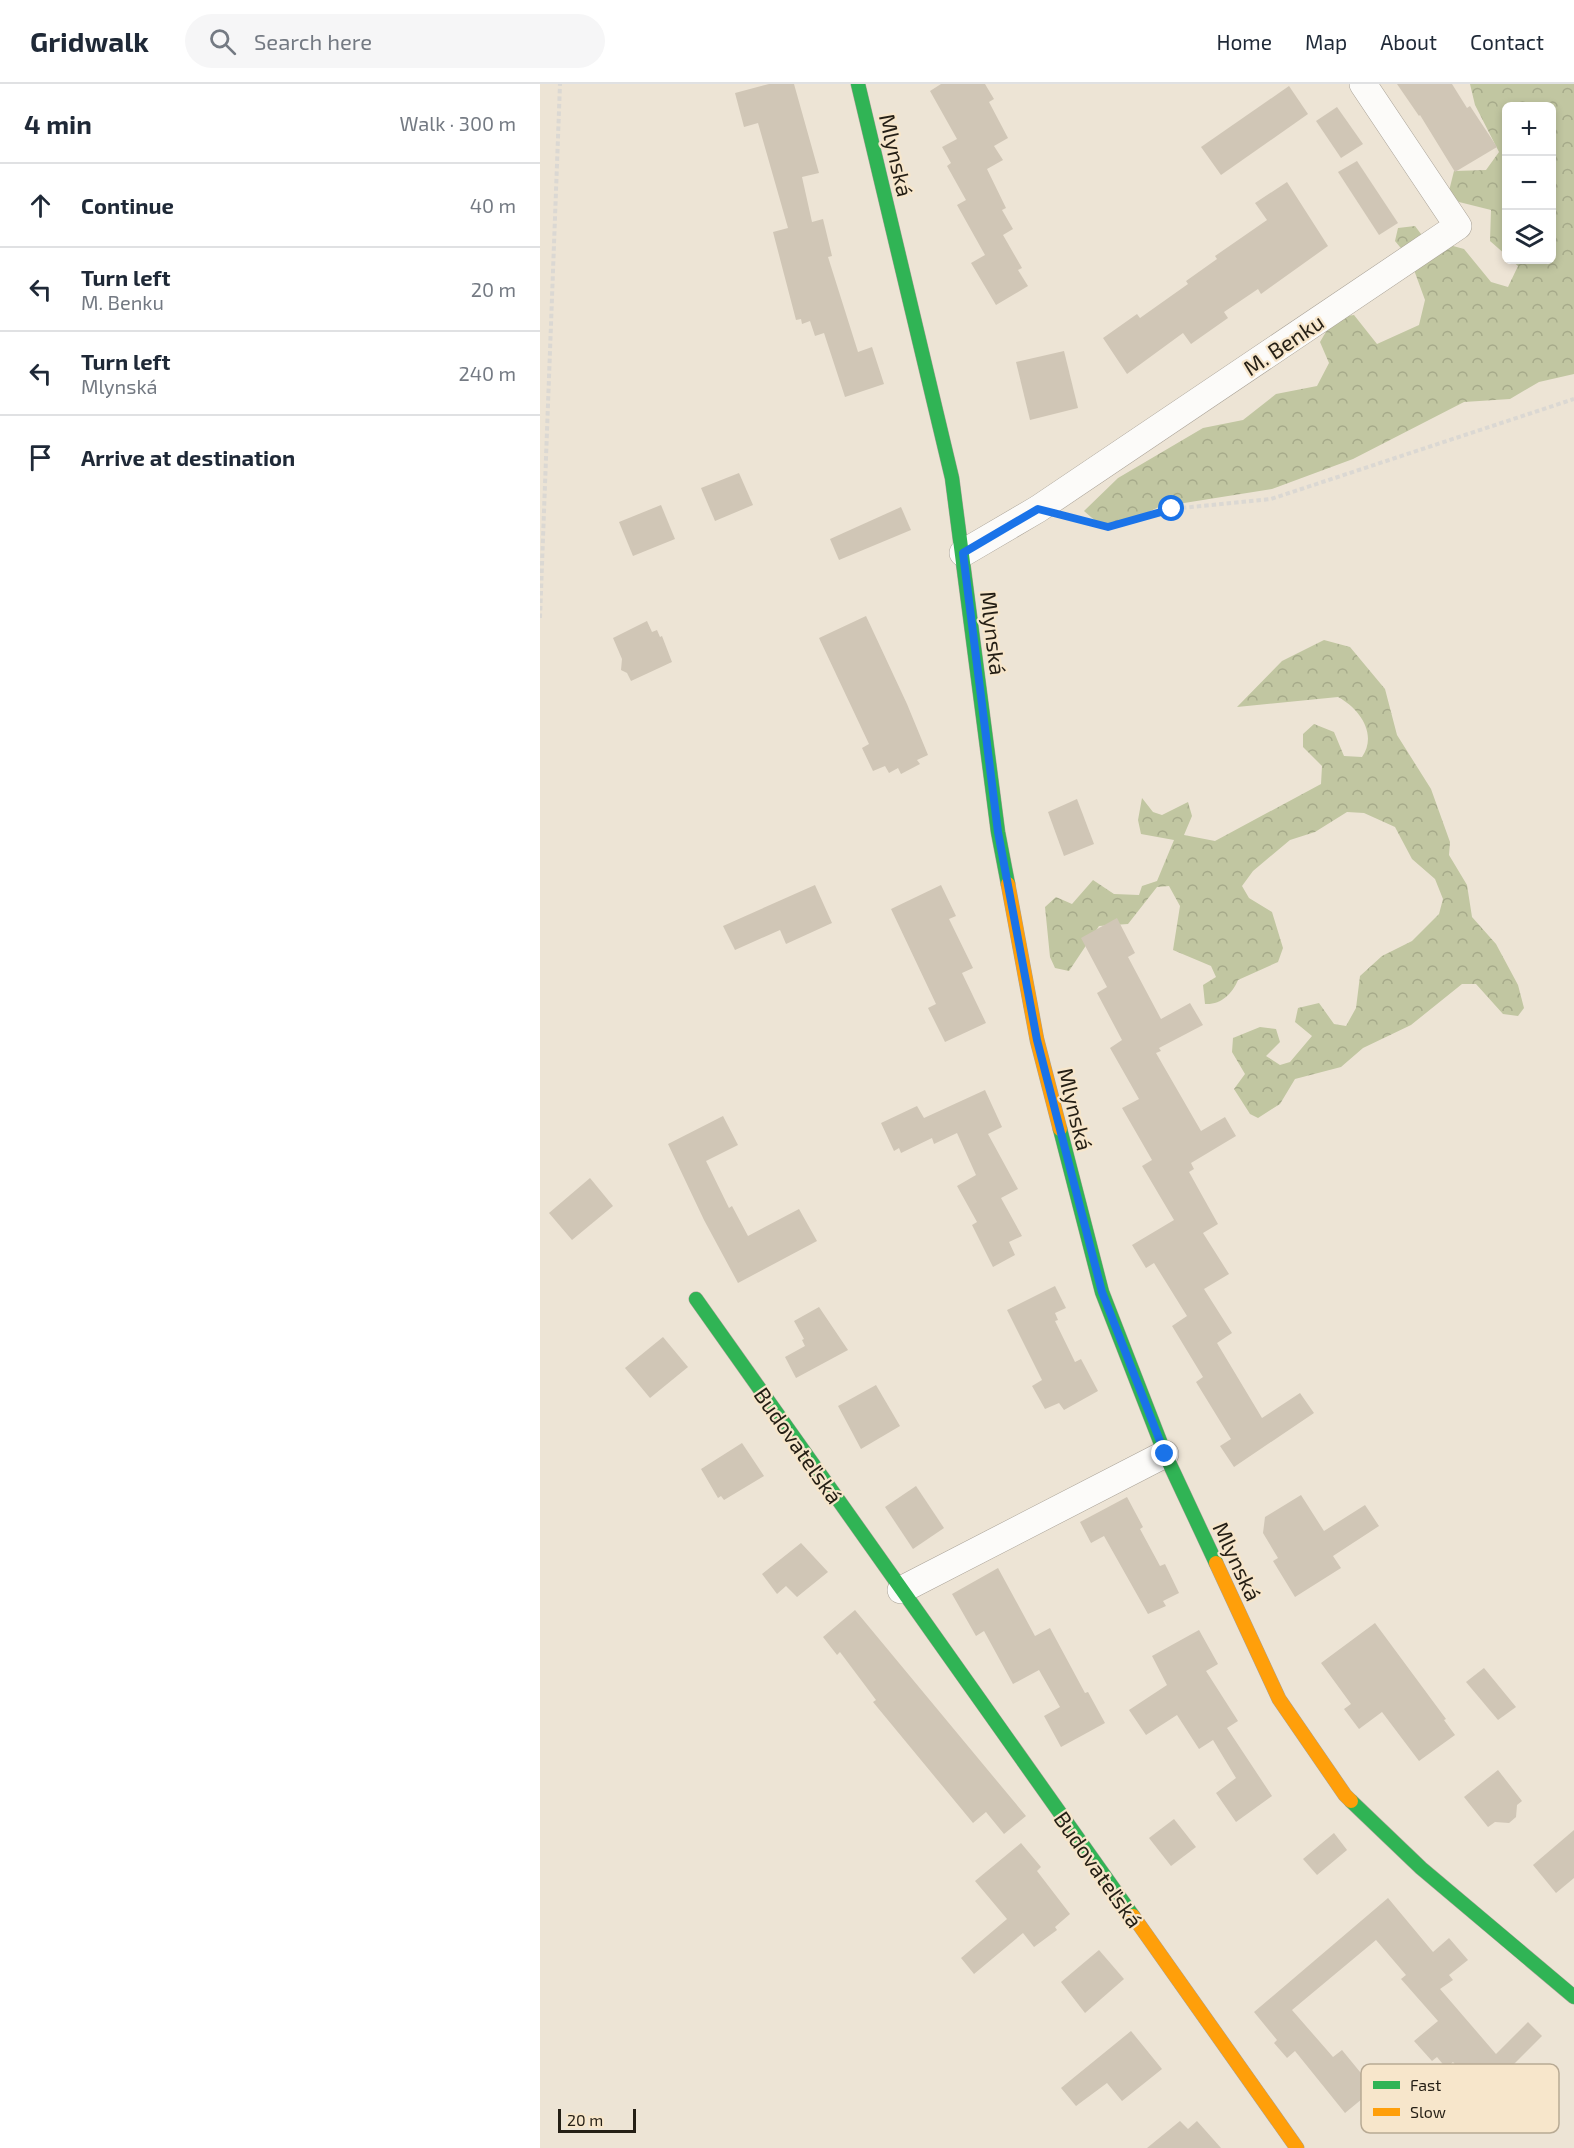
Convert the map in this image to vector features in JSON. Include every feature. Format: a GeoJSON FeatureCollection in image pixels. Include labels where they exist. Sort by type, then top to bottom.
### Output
{"type":"FeatureCollection","features":[{"type":"Feature","properties":{"kind":"street","name":"Mlynská"},"geometry":{"type":"LineString","coordinates":[[858,84],[952,478],[998,832],[1037,1040],[1102,1292],[1165,1454],[1279,1699],[1345,1796],[1421,1868],[1574,1997]]}},
{"type":"Feature","properties":{"kind":"street","name":"M. Benku"},"geometry":{"type":"LineString","coordinates":[[963,553],[1038,509],[1458,226],[1363,84]]}},
{"type":"Feature","properties":{"kind":"street","name":"Budovateľská"},"geometry":{"type":"LineString","coordinates":[[696,1299],[1297,2148]]}},
{"type":"Feature","properties":{"kind":"street"},"geometry":{"type":"LineString","coordinates":[[901,1590],[1165,1454]]}},
{"type":"Feature","properties":{"kind":"path"},"geometry":{"type":"LineString","coordinates":[[540,618],[560,84]]}},
{"type":"Feature","properties":{"kind":"path"},"geometry":{"type":"LineString","coordinates":[[1038,509],[1108,527],[1172,509],[1271,499],[1574,399]]}},
{"type":"Feature","properties":{"kind":"green space"},"geometry":{"type":"Polygon","coordinates":[[[1470,84],[1574,84],[1574,374],[1539,382],[1510,399],[1464,402],[1353,459],[1272,489],[1159,507],[1123,524],[1099,524],[1084,511],[1118,478],[1203,428],[1243,420],[1276,394],[1317,386],[1329,363],[1320,342],[1334,318],[1354,315],[1377,344],[1419,325],[1425,300],[1410,259],[1395,241],[1398,228],[1415,226],[1424,238],[1464,249],[1491,282],[1508,287],[1518,266],[1516,264],[1556,264],[1556,102],[1502,102],[1502,252],[1490,241],[1491,210],[1459,202],[1449,191],[1454,171],[1486,170],[1499,152],[1475,105],[1470,84]]]}},
{"type":"Feature","properties":{"kind":"green space"},"geometry":{"type":"Polygon","coordinates":[[[1324,640],[1350,647],[1385,689],[1397,735],[1431,789],[1450,842],[1449,855],[1467,885],[1472,917],[1496,944],[1518,985],[1524,1008],[1518,1016],[1503,1014],[1476,984],[1462,984],[1411,1025],[1363,1048],[1341,1067],[1295,1079],[1280,1104],[1258,1118],[1250,1114],[1234,1089],[1245,1074],[1232,1052],[1233,1038],[1260,1027],[1276,1029],[1280,1042],[1266,1056],[1280,1065],[1290,1062],[1312,1036],[1295,1022],[1298,1008],[1319,1003],[1334,1024],[1346,1026],[1356,1008],[1360,976],[1382,956],[1412,941],[1439,914],[1443,899],[1435,879],[1412,859],[1395,827],[1364,813],[1347,812],[1315,832],[1290,840],[1253,871],[1242,886],[1249,898],[1272,912],[1283,948],[1278,962],[1238,980],[1233,990],[1216,1003],[1205,1004],[1203,985],[1216,977],[1211,966],[1173,950],[1180,906],[1169,886],[1157,887],[1128,924],[1099,926],[1069,971],[1055,968],[1050,957],[1045,907],[1056,897],[1072,904],[1093,880],[1114,894],[1139,895],[1142,886],[1157,881],[1174,840],[1141,834],[1138,820],[1142,798],[1153,812],[1162,815],[1188,802],[1192,816],[1184,835],[1215,841],[1321,784],[1322,766],[1303,747],[1303,734],[1314,724],[1334,732],[1344,756],[1362,757],[1368,739],[1364,722],[1353,708],[1338,697],[1237,707],[1282,661],[1324,640]]]}},
{"type":"Feature","properties":{"kind":"building"},"geometry":{"type":"Polygon","coordinates":[[[769,84],[794,84],[819,173],[802,177],[812,222],[823,219],[832,256],[828,257],[858,352],[872,347],[884,384],[845,397],[824,333],[815,336],[810,321],[802,324],[801,319],[796,320],[773,232],[788,228],[758,123],[744,127],[735,93],[769,84]]]}},
{"type":"Feature","properties":{"kind":"building"},"geometry":{"type":"Polygon","coordinates":[[[941,84],[985,84],[994,99],[989,102],[1008,138],[994,146],[1003,160],[987,169],[1006,208],[1002,210],[1013,229],[1003,235],[1022,268],[1018,270],[1028,286],[996,305],[971,263],[985,255],[957,205],[966,200],[947,166],[951,163],[942,147],[957,139],[930,91],[941,84]]]}},
{"type":"Feature","properties":{"kind":"building"},"geometry":{"type":"Polygon","coordinates":[[[1397,84],[1452,84],[1467,108],[1470,106],[1497,147],[1455,172],[1420,115],[1397,84]]]}},
{"type":"Feature","properties":{"kind":"building"},"geometry":{"type":"Polygon","coordinates":[[[1289,86],[1308,114],[1221,175],[1201,147],[1289,86]]]}},
{"type":"Feature","properties":{"kind":"building"},"geometry":{"type":"Polygon","coordinates":[[[1337,107],[1363,144],[1341,158],[1316,121],[1337,107]]]}},
{"type":"Feature","properties":{"kind":"building"},"geometry":{"type":"Polygon","coordinates":[[[1357,161],[1398,223],[1379,235],[1338,172],[1357,161]]]}},
{"type":"Feature","properties":{"kind":"building"},"geometry":{"type":"Polygon","coordinates":[[[1287,182],[1328,246],[1261,294],[1258,289],[1224,312],[1228,318],[1191,344],[1183,333],[1127,374],[1103,338],[1137,314],[1140,318],[1188,284],[1186,281],[1217,259],[1215,256],[1267,220],[1255,203],[1287,182]]]}},
{"type":"Feature","properties":{"kind":"building"},"geometry":{"type":"Polygon","coordinates":[[[1064,351],[1078,408],[1030,420],[1016,362],[1064,351]]]}},
{"type":"Feature","properties":{"kind":"building"},"geometry":{"type":"Polygon","coordinates":[[[739,473],[753,505],[715,521],[701,488],[739,473]]]}},
{"type":"Feature","properties":{"kind":"building"},"geometry":{"type":"Polygon","coordinates":[[[661,505],[675,539],[633,556],[619,522],[661,505]]]}},
{"type":"Feature","properties":{"kind":"building"},"geometry":{"type":"Polygon","coordinates":[[[901,507],[911,530],[839,560],[830,539],[901,507]]]}},
{"type":"Feature","properties":{"kind":"building"},"geometry":{"type":"Polygon","coordinates":[[[866,616],[928,755],[917,760],[920,764],[901,774],[898,768],[889,773],[885,766],[873,771],[862,748],[869,744],[819,638],[866,616]]]}},
{"type":"Feature","properties":{"kind":"building"},"geometry":{"type":"Polygon","coordinates":[[[647,621],[652,632],[657,630],[660,637],[662,636],[672,662],[631,681],[627,673],[621,670],[622,659],[613,638],[647,621]]]}},
{"type":"Feature","properties":{"kind":"building"},"geometry":{"type":"Polygon","coordinates":[[[1077,799],[1094,844],[1064,856],[1048,812],[1077,799]]]}},
{"type":"Feature","properties":{"kind":"building"},"geometry":{"type":"Polygon","coordinates":[[[815,885],[832,923],[786,944],[780,930],[735,950],[723,926],[815,885]]]}},
{"type":"Feature","properties":{"kind":"building"},"geometry":{"type":"Polygon","coordinates":[[[941,885],[956,916],[949,919],[973,968],[962,973],[986,1023],[945,1042],[928,1008],[936,1004],[891,909],[941,885]]]}},
{"type":"Feature","properties":{"kind":"building"},"geometry":{"type":"Polygon","coordinates":[[[1117,918],[1135,953],[1128,957],[1161,1019],[1190,1003],[1203,1025],[1159,1048],[1161,1051],[1156,1053],[1201,1131],[1225,1117],[1236,1136],[1191,1163],[1194,1169],[1189,1172],[1218,1224],[1203,1233],[1229,1274],[1204,1289],[1232,1333],[1217,1343],[1262,1418],[1300,1393],[1314,1413],[1234,1467],[1220,1446],[1231,1439],[1196,1382],[1203,1377],[1172,1326],[1187,1316],[1154,1263],[1146,1268],[1132,1245],[1174,1220],[1142,1166],[1152,1160],[1122,1108],[1139,1099],[1110,1048],[1122,1040],[1097,993],[1107,987],[1081,938],[1117,918]]]}},
{"type":"Feature","properties":{"kind":"building"},"geometry":{"type":"Polygon","coordinates":[[[985,1090],[1002,1127],[988,1134],[1018,1189],[1001,1198],[1022,1236],[1009,1242],[1015,1255],[993,1267],[972,1225],[977,1222],[957,1186],[976,1175],[957,1133],[934,1144],[932,1138],[901,1153],[899,1148],[894,1151],[881,1123],[917,1106],[924,1118],[985,1090]]]}},
{"type":"Feature","properties":{"kind":"building"},"geometry":{"type":"Polygon","coordinates":[[[723,1116],[738,1145],[706,1161],[729,1208],[732,1206],[748,1236],[799,1209],[817,1241],[738,1283],[704,1220],[668,1144],[723,1116]]]}},
{"type":"Feature","properties":{"kind":"building"},"geometry":{"type":"Polygon","coordinates":[[[590,1178],[613,1206],[572,1240],[549,1213],[590,1178]]]}},
{"type":"Feature","properties":{"kind":"building"},"geometry":{"type":"Polygon","coordinates":[[[1055,1286],[1066,1308],[1055,1313],[1058,1320],[1055,1321],[1075,1362],[1081,1359],[1098,1391],[1064,1410],[1059,1403],[1045,1409],[1032,1386],[1042,1380],[1007,1310],[1055,1286]]]}},
{"type":"Feature","properties":{"kind":"building"},"geometry":{"type":"Polygon","coordinates":[[[819,1307],[848,1350],[796,1378],[785,1357],[805,1346],[802,1340],[804,1339],[794,1321],[819,1307]]]}},
{"type":"Feature","properties":{"kind":"building"},"geometry":{"type":"Polygon","coordinates":[[[663,1337],[688,1367],[650,1398],[625,1368],[663,1337]]]}},
{"type":"Feature","properties":{"kind":"building"},"geometry":{"type":"Polygon","coordinates":[[[876,1385],[900,1426],[861,1449],[838,1406],[876,1385]]]}},
{"type":"Feature","properties":{"kind":"building"},"geometry":{"type":"Polygon","coordinates":[[[742,1443],[764,1476],[724,1500],[721,1496],[718,1498],[701,1469],[742,1443]]]}},
{"type":"Feature","properties":{"kind":"building"},"geometry":{"type":"Polygon","coordinates":[[[916,1486],[944,1528],[913,1549],[885,1507],[916,1486]]]}},
{"type":"Feature","properties":{"kind":"building"},"geometry":{"type":"Polygon","coordinates":[[[1301,1495],[1324,1531],[1365,1505],[1379,1526],[1333,1556],[1341,1568],[1295,1597],[1273,1561],[1278,1558],[1263,1533],[1265,1517],[1301,1495]]]}},
{"type":"Feature","properties":{"kind":"building"},"geometry":{"type":"Polygon","coordinates":[[[1127,1497],[1143,1527],[1140,1529],[1160,1566],[1165,1564],[1179,1593],[1163,1601],[1166,1606],[1148,1614],[1104,1536],[1091,1543],[1080,1522],[1127,1497]]]}},
{"type":"Feature","properties":{"kind":"building"},"geometry":{"type":"Polygon","coordinates":[[[801,1543],[828,1572],[797,1597],[786,1586],[777,1594],[762,1574],[801,1543]]]}},
{"type":"Feature","properties":{"kind":"building"},"geometry":{"type":"Polygon","coordinates":[[[998,1568],[1035,1636],[1050,1628],[1085,1693],[1088,1692],[1105,1723],[1061,1747],[1044,1716],[1060,1707],[1039,1670],[1013,1684],[984,1631],[976,1636],[952,1594],[998,1568]]]}},
{"type":"Feature","properties":{"kind":"building"},"geometry":{"type":"Polygon","coordinates":[[[855,1610],[1026,1816],[1004,1834],[986,1812],[973,1823],[873,1702],[876,1700],[840,1652],[837,1655],[823,1637],[855,1610]]]}},
{"type":"Feature","properties":{"kind":"building"},"geometry":{"type":"Polygon","coordinates":[[[1375,1623],[1446,1719],[1444,1720],[1455,1735],[1419,1761],[1382,1712],[1359,1729],[1344,1709],[1351,1704],[1321,1663],[1375,1623]]]}},
{"type":"Feature","properties":{"kind":"building"},"geometry":{"type":"Polygon","coordinates":[[[1199,1630],[1218,1664],[1206,1671],[1238,1721],[1227,1728],[1272,1796],[1236,1822],[1216,1793],[1236,1778],[1213,1740],[1199,1749],[1177,1715],[1146,1735],[1129,1710],[1167,1685],[1152,1656],[1199,1630]]]}},
{"type":"Feature","properties":{"kind":"building"},"geometry":{"type":"Polygon","coordinates":[[[1484,1668],[1516,1707],[1498,1720],[1466,1682],[1484,1668]]]}},
{"type":"Feature","properties":{"kind":"building"},"geometry":{"type":"Polygon","coordinates":[[[1498,1770],[1522,1801],[1517,1805],[1516,1817],[1509,1823],[1495,1822],[1488,1827],[1464,1797],[1498,1770]]]}},
{"type":"Feature","properties":{"kind":"building"},"geometry":{"type":"Polygon","coordinates":[[[1174,1819],[1196,1847],[1171,1866],[1149,1838],[1174,1819]]]}},
{"type":"Feature","properties":{"kind":"building"},"geometry":{"type":"Polygon","coordinates":[[[1574,1830],[1574,1878],[1556,1893],[1533,1865],[1574,1830]]]}},
{"type":"Feature","properties":{"kind":"building"},"geometry":{"type":"Polygon","coordinates":[[[1334,1833],[1347,1850],[1317,1875],[1303,1859],[1334,1833]]]}},
{"type":"Feature","properties":{"kind":"building"},"geometry":{"type":"Polygon","coordinates":[[[1021,1843],[1041,1867],[1037,1871],[1070,1914],[1055,1927],[1057,1930],[1034,1947],[1023,1933],[974,1974],[961,1958],[1007,1919],[975,1881],[1021,1843]]]}},
{"type":"Feature","properties":{"kind":"building"},"geometry":{"type":"Polygon","coordinates":[[[1388,1898],[1433,1952],[1449,1938],[1468,1960],[1449,1975],[1453,1980],[1440,1989],[1496,2054],[1528,2022],[1542,2036],[1514,2064],[1455,2064],[1453,2062],[1443,2064],[1437,2057],[1432,2061],[1414,2041],[1438,2021],[1401,1979],[1406,1975],[1376,1940],[1292,2010],[1333,2057],[1342,2050],[1361,2073],[1361,2100],[1345,2113],[1295,2051],[1287,2058],[1274,2043],[1277,2040],[1254,2012],[1388,1898]]]}},
{"type":"Feature","properties":{"kind":"building"},"geometry":{"type":"Polygon","coordinates":[[[1099,1950],[1124,1979],[1085,2013],[1061,1982],[1099,1950]]]}},
{"type":"Feature","properties":{"kind":"building"},"geometry":{"type":"Polygon","coordinates":[[[1131,2031],[1162,2069],[1122,2101],[1107,2083],[1076,2106],[1061,2088],[1131,2031]]]}},
{"type":"Feature","properties":{"kind":"building"},"geometry":{"type":"Polygon","coordinates":[[[1180,2121],[1188,2129],[1197,2121],[1221,2148],[1147,2148],[1180,2121]]]}},
{"type":"Feature","properties":{"kind":"traffic: fast"},"geometry":{"type":"LineString","coordinates":[[858,84],[952,478],[998,832],[1008,884]]}},
{"type":"Feature","properties":{"kind":"traffic: fast"},"geometry":{"type":"LineString","coordinates":[[1060,1129],[1102,1292],[1165,1454],[1216,1563]]}},
{"type":"Feature","properties":{"kind":"traffic: fast"},"geometry":{"type":"LineString","coordinates":[[696,1299],[1133,1916]]}},
{"type":"Feature","properties":{"kind":"traffic: fast"},"geometry":{"type":"LineString","coordinates":[[1351,1801],[1421,1868],[1574,1997]]}},
{"type":"Feature","properties":{"kind":"traffic: slow"},"geometry":{"type":"LineString","coordinates":[[1008,884],[1037,1040],[1060,1129]]}},
{"type":"Feature","properties":{"kind":"traffic: slow"},"geometry":{"type":"LineString","coordinates":[[1216,1563],[1279,1699],[1351,1801]]}},
{"type":"Feature","properties":{"kind":"traffic: slow"},"geometry":{"type":"LineString","coordinates":[[1133,1916],[1297,2148]]}},
{"type":"Feature","properties":{"kind":"route"},"geometry":{"type":"LineString","coordinates":[[1165,1454],[1102,1292],[1037,1040],[998,832],[963,553],[1038,509],[1108,527],[1172,509]]}}]}
